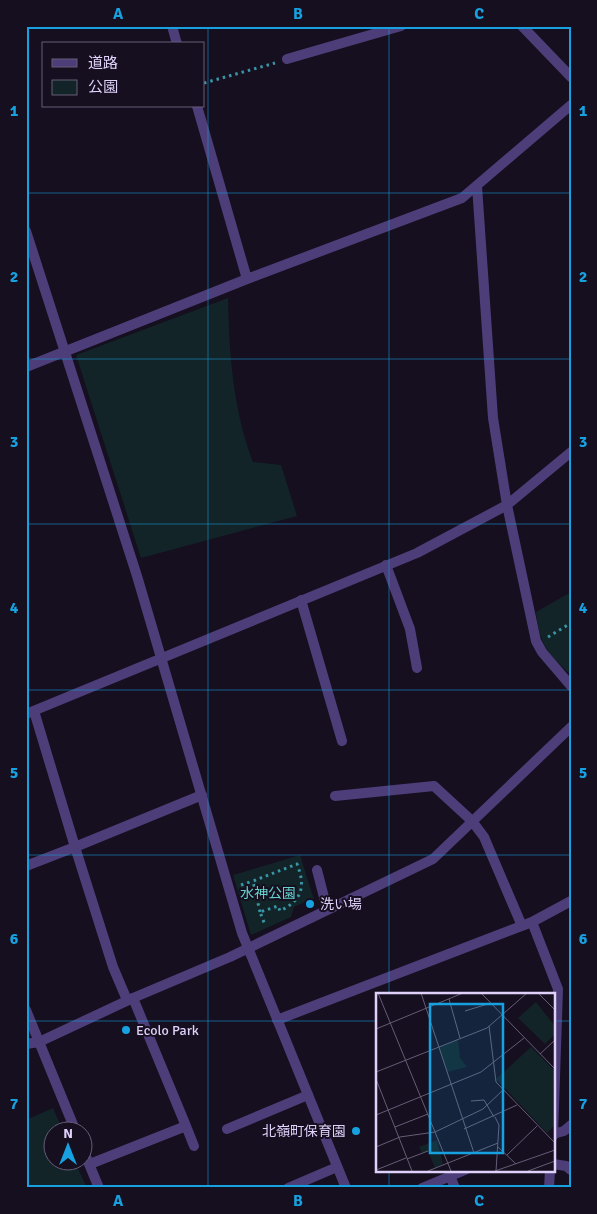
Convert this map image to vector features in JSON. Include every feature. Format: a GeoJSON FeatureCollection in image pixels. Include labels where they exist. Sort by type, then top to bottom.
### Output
{"type":"FeatureCollection","features":[{"type":"Feature","properties":{"kind":"street"},"geometry":{"type":"LineString","coordinates":[[172,26],[177,42]]}},
{"type":"Feature","properties":{"kind":"street"},"geometry":{"type":"LineString","coordinates":[[287,59],[401,26]]}},
{"type":"Feature","properties":{"kind":"street"},"geometry":{"type":"LineString","coordinates":[[522,26],[571,77]]}},
{"type":"Feature","properties":{"kind":"street"},"geometry":{"type":"LineString","coordinates":[[26,367],[247,279],[462,198],[571,105]]}},
{"type":"Feature","properties":{"kind":"street"},"geometry":{"type":"LineString","coordinates":[[198,108],[247,279]]}},
{"type":"Feature","properties":{"kind":"street"},"geometry":{"type":"LineString","coordinates":[[477,186],[493,418],[507,505],[536,641],[542,652],[571,686]]}},
{"type":"Feature","properties":{"kind":"street"},"geometry":{"type":"LineString","coordinates":[[26,231],[162,658],[248,947],[346,1188]]}},
{"type":"Feature","properties":{"kind":"street"},"geometry":{"type":"LineString","coordinates":[[194,1146],[130,999],[113,967],[30,712],[416,553],[507,505],[571,452]]}},
{"type":"Feature","properties":{"kind":"street"},"geometry":{"type":"LineString","coordinates":[[386,565],[410,629],[417,668]]}},
{"type":"Feature","properties":{"kind":"street"},"geometry":{"type":"LineString","coordinates":[[300,600],[342,741]]}},
{"type":"Feature","properties":{"kind":"street"},"geometry":{"type":"LineString","coordinates":[[26,1044],[39,1042],[130,999],[230,957],[269,936],[433,859],[571,727]]}},
{"type":"Feature","properties":{"kind":"street"},"geometry":{"type":"LineString","coordinates":[[335,796],[434,786],[472,821],[484,837],[558,989],[554,1106]]}},
{"type":"Feature","properties":{"kind":"street"},"geometry":{"type":"LineString","coordinates":[[26,866],[75,848],[202,795]]}},
{"type":"Feature","properties":{"kind":"street"},"geometry":{"type":"LineString","coordinates":[[317,870],[327,909]]}},
{"type":"Feature","properties":{"kind":"street"},"geometry":{"type":"LineString","coordinates":[[277,1020],[527,924],[571,901]]}},
{"type":"Feature","properties":{"kind":"street"},"geometry":{"type":"LineString","coordinates":[[26,1010],[72,1122]]}},
{"type":"Feature","properties":{"kind":"street"},"geometry":{"type":"LineString","coordinates":[[227,1129],[308,1095]]}},
{"type":"Feature","properties":{"kind":"street"},"geometry":{"type":"LineString","coordinates":[[554,1135],[564,1131],[571,1125]]}},
{"type":"Feature","properties":{"kind":"street"},"geometry":{"type":"LineString","coordinates":[[92,1163],[186,1126]]}},
{"type":"Feature","properties":{"kind":"street"},"geometry":{"type":"LineString","coordinates":[[554,1164],[566,1166],[571,1170]]}},
{"type":"Feature","properties":{"kind":"street"},"geometry":{"type":"LineString","coordinates":[[288,1188],[337,1167]]}},
{"type":"Feature","properties":{"kind":"street"},"geometry":{"type":"LineString","coordinates":[[92,1169],[99,1188]]}},
{"type":"Feature","properties":{"kind":"street"},"geometry":{"type":"LineString","coordinates":[[422,1188],[460,1172]]}},
{"type":"Feature","properties":{"kind":"street"},"geometry":{"type":"LineString","coordinates":[[549,1188],[550,1172]]}},
{"type":"Feature","properties":{"kind":"street"},"geometry":{"type":"LineString","coordinates":[[450,1176],[455,1188]]}},
{"type":"Feature","properties":{"kind":"path"},"geometry":{"type":"LineString","coordinates":[[205,83],[287,59]]}},
{"type":"Feature","properties":{"kind":"path"},"geometry":{"type":"LineString","coordinates":[[536,641],[546,638],[571,624]]}},
{"type":"Feature","properties":{"kind":"path"},"geometry":{"type":"LineString","coordinates":[[260,912],[278,906],[280,911],[290,906],[300,897],[303,886],[297,864],[252,881],[260,912],[269,936]]}},
{"type":"Feature","properties":{"kind":"green space"},"geometry":{"type":"Polygon","coordinates":[[[228,298],[233,381],[246,442],[253,462],[281,465],[297,516],[141,558],[76,355],[228,298]]]}},
{"type":"Feature","properties":{"kind":"green space"},"geometry":{"type":"Polygon","coordinates":[[[571,592],[571,675],[546,648],[540,633],[536,612],[571,592]]]}},
{"type":"Feature","properties":{"kind":"green space","name":"水神公園"},"geometry":{"type":"Polygon","coordinates":[[[300,855],[316,906],[305,902],[294,907],[291,917],[251,935],[233,875],[300,855]]]}},
{"type":"Feature","properties":{"kind":"green space"},"geometry":{"type":"Polygon","coordinates":[[[53,1108],[59,1122],[42,1122],[42,1172],[80,1172],[87,1188],[26,1188],[26,1120],[53,1108]]]}},
{"type":"Feature","properties":{"kind":"place","name":"洗い場"},"geometry":{"type":"Point","coordinates":[310,904]}},
{"type":"Feature","properties":{"kind":"place","name":"Ecolo Park"},"geometry":{"type":"Point","coordinates":[126,1030]}},
{"type":"Feature","properties":{"kind":"place","name":"北嶺町保育園"},"geometry":{"type":"Point","coordinates":[356,1131]}}]}
